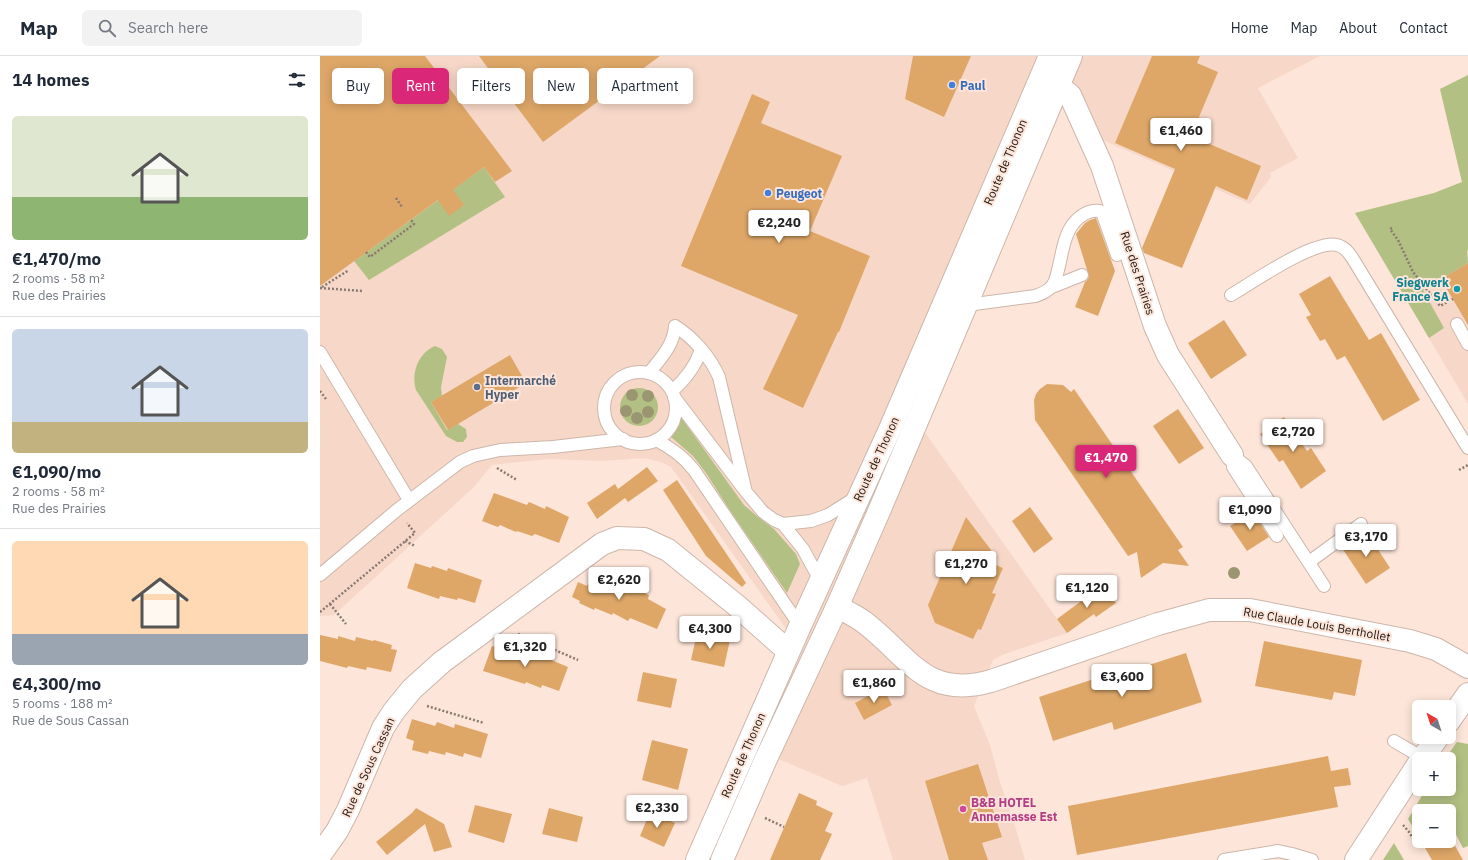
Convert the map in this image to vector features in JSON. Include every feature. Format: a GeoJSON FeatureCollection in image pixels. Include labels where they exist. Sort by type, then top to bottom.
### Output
{"type":"FeatureCollection","features":[{"type":"Feature","properties":{"kind":"street","name":"Route de Thonon"},"geometry":{"type":"LineString","coordinates":[[697,860],[788,651],[890,429],[1050,56]]}},
{"type":"Feature","properties":{"kind":"street","name":"Route de Thonon"},"geometry":{"type":"LineString","coordinates":[[722,860],[768,754],[837,607],[967,304],[1071,56]]}},
{"type":"Feature","properties":{"kind":"street","name":"Rue des Prairies"},"geometry":{"type":"LineString","coordinates":[[1058,86],[1070,95],[1102,166],[1155,326],[1168,355],[1232,454]]}},
{"type":"Feature","properties":{"kind":"street","name":"Rue de Sous Cassan"},"geometry":{"type":"LineString","coordinates":[[320,855],[348,810],[383,728],[403,699],[433,670],[595,547],[617,538],[639,538],[659,545],[679,559],[736,605],[788,651]]}},
{"type":"Feature","properties":{"kind":"street"},"geometry":{"type":"LineString","coordinates":[[820,580],[837,607]]}},
{"type":"Feature","properties":{"kind":"street","name":"Rue Claude Louis Berthollet"},"geometry":{"type":"LineString","coordinates":[[837,607],[864,622],[924,675],[944,683],[962,685],[974,685],[991,681],[1158,624],[1208,610],[1250,610],[1420,643],[1442,652],[1468,667]]}},
{"type":"Feature","properties":{"kind":"street"},"geometry":{"type":"LineString","coordinates":[[1456,711],[1468,694]]}},
{"type":"Feature","properties":{"kind":"street"},"geometry":{"type":"LineString","coordinates":[[1356,860],[1412,774]]}},
{"type":"Feature","properties":{"kind":"lane"},"geometry":{"type":"LineString","coordinates":[[1052,287],[1057,275],[1068,229],[1082,215],[1092,210],[1100,211],[1103,215],[1117,254]]}},
{"type":"Feature","properties":{"kind":"lane"},"geometry":{"type":"LineString","coordinates":[[1231,295],[1308,250],[1330,244],[1344,248],[1350,254],[1468,448]]}},
{"type":"Feature","properties":{"kind":"lane"},"geometry":{"type":"LineString","coordinates":[[967,304],[1035,296],[1052,287],[1082,275]]}},
{"type":"Feature","properties":{"kind":"lane"},"geometry":{"type":"LineString","coordinates":[[1457,324],[1468,344]]}},
{"type":"Feature","properties":{"kind":"lane"},"geometry":{"type":"LineString","coordinates":[[649,373],[667,350],[675,335],[675,326],[686,334],[701,350],[713,365],[719,377],[747,493]]}},
{"type":"Feature","properties":{"kind":"lane"},"geometry":{"type":"LineString","coordinates":[[673,394],[692,370],[701,350]]}},
{"type":"Feature","properties":{"kind":"lane"},"geometry":{"type":"LineString","coordinates":[[320,352],[409,500]]}},
{"type":"Feature","properties":{"kind":"lane"},"geometry":{"type":"LineString","coordinates":[[673,394],[676,408],[674,419],[669,429],[656,440],[642,444],[623,440],[614,433],[604,414],[605,397],[614,383],[622,376],[632,372],[649,373],[663,380],[747,493],[768,516],[783,524],[799,543],[820,580]]}},
{"type":"Feature","properties":{"kind":"lane"},"geometry":{"type":"LineString","coordinates":[[320,575],[409,500],[454,466],[473,456],[500,450],[553,447],[623,440]]}},
{"type":"Feature","properties":{"kind":"lane"},"geometry":{"type":"LineString","coordinates":[[656,440],[681,454],[694,470],[800,626]]}},
{"type":"Feature","properties":{"kind":"lane"},"geometry":{"type":"LineString","coordinates":[[1232,454],[1233,467],[1277,536]]}},
{"type":"Feature","properties":{"kind":"lane"},"geometry":{"type":"LineString","coordinates":[[1232,454],[1246,466],[1324,586]]}},
{"type":"Feature","properties":{"kind":"lane"},"geometry":{"type":"LineString","coordinates":[[783,524],[804,523],[819,519],[835,511],[859,494]]}},
{"type":"Feature","properties":{"kind":"lane"},"geometry":{"type":"LineString","coordinates":[[1309,562],[1361,524]]}},
{"type":"Feature","properties":{"kind":"lane"},"geometry":{"type":"LineString","coordinates":[[1394,741],[1412,754]]}},
{"type":"Feature","properties":{"kind":"lane"},"geometry":{"type":"LineString","coordinates":[[1224,860],[1278,852],[1292,854],[1312,860]]}},
{"type":"Feature","properties":{"kind":"path"},"geometry":{"type":"LineString","coordinates":[[396,198],[402,207]]}},
{"type":"Feature","properties":{"kind":"path"},"geometry":{"type":"LineString","coordinates":[[366,252],[370,257],[414,224],[412,220]]}},
{"type":"Feature","properties":{"kind":"path"},"geometry":{"type":"LineString","coordinates":[[1392,228],[1390,229],[1398,240],[1413,272],[1440,306],[1453,299]]}},
{"type":"Feature","properties":{"kind":"path"},"geometry":{"type":"LineString","coordinates":[[321,288],[349,270]]}},
{"type":"Feature","properties":{"kind":"path"},"geometry":{"type":"LineString","coordinates":[[321,288],[363,291]]}},
{"type":"Feature","properties":{"kind":"path"},"geometry":{"type":"LineString","coordinates":[[320,391],[329,402]]}},
{"type":"Feature","properties":{"kind":"path"},"geometry":{"type":"LineString","coordinates":[[320,612],[415,533],[397,510]]}},
{"type":"Feature","properties":{"kind":"path"},"geometry":{"type":"LineString","coordinates":[[405,541],[415,546]]}},
{"type":"Feature","properties":{"kind":"path"},"geometry":{"type":"LineString","coordinates":[[330,604],[346,624]]}},
{"type":"Feature","properties":{"kind":"path"},"geometry":{"type":"LineString","coordinates":[[494,624],[578,660]]}},
{"type":"Feature","properties":{"kind":"path"},"geometry":{"type":"LineString","coordinates":[[403,699],[484,723]]}},
{"type":"Feature","properties":{"kind":"path"},"geometry":{"type":"LineString","coordinates":[[1409,832],[1412,837]]}},
{"type":"Feature","properties":{"kind":"shaded area"},"geometry":{"type":"Polygon","coordinates":[[[320,56],[1320,56],[1258,88],[1298,158],[1270,173],[1271,177],[1250,204],[1100,139],[1069,83],[907,407],[1067,633],[1002,655],[993,660],[974,706],[990,745],[1000,782],[1025,860],[893,860],[867,778],[842,786],[758,749],[799,647],[671,467],[661,462],[644,458],[602,461],[548,459],[492,465],[474,487],[334,615],[320,616],[320,56]]]}},
{"type":"Feature","properties":{"kind":"shaded area"},"geometry":{"type":"Polygon","coordinates":[[[1468,75],[1468,404],[1355,213],[1434,193],[1462,182],[1440,89],[1468,75]]]}},
{"type":"Feature","properties":{"kind":"green space"},"geometry":{"type":"Polygon","coordinates":[[[1468,75],[1468,263],[1423,290],[1444,328],[1429,338],[1355,213],[1434,193],[1462,182],[1440,89],[1468,75]]]}},
{"type":"Feature","properties":{"kind":"green space"},"geometry":{"type":"Polygon","coordinates":[[[484,167],[505,197],[369,280],[354,261],[484,167]]]}},
{"type":"Feature","properties":{"kind":"green space"},"geometry":{"type":"Polygon","coordinates":[[[435,346],[442,349],[447,357],[441,387],[442,396],[431,402],[447,430],[458,424],[466,429],[467,437],[463,442],[457,442],[446,436],[416,390],[414,377],[417,364],[424,353],[435,346]]]}},
{"type":"Feature","properties":{"kind":"green space"},"geometry":{"type":"Polygon","coordinates":[[[635,388],[643,388],[653,393],[657,400],[657,414],[653,421],[643,426],[635,426],[625,421],[623,418],[620,411],[620,403],[625,393],[628,391],[635,388]]]}},
{"type":"Feature","properties":{"kind":"green space"},"geometry":{"type":"Polygon","coordinates":[[[680,416],[744,505],[774,529],[796,554],[800,564],[787,593],[706,473],[693,456],[671,437],[680,416]]]}},
{"type":"Feature","properties":{"kind":"green space"},"geometry":{"type":"Polygon","coordinates":[[[1457,742],[1468,744],[1468,846],[1463,848],[1456,834],[1456,804],[1417,804],[1422,796],[1456,796],[1456,752],[1450,752],[1457,742]]]}},
{"type":"Feature","properties":{"kind":"green space"},"geometry":{"type":"Polygon","coordinates":[[[1412,812],[1412,826],[1408,819],[1412,812]]]}},
{"type":"Feature","properties":{"kind":"green space"},"geometry":{"type":"Polygon","coordinates":[[[1394,843],[1404,860],[1383,860],[1394,843]]]}},
{"type":"Feature","properties":{"kind":"building"},"geometry":{"type":"Polygon","coordinates":[[[320,56],[425,56],[434,68],[392,68],[392,104],[449,104],[449,88],[457,98],[457,104],[461,104],[512,171],[495,182],[484,167],[453,190],[464,205],[449,216],[438,200],[320,286],[320,56]]]}},
{"type":"Feature","properties":{"kind":"building"},"geometry":{"type":"Polygon","coordinates":[[[479,56],[660,56],[644,68],[597,68],[597,102],[543,142],[515,104],[525,104],[525,68],[488,68],[479,56]]]}},
{"type":"Feature","properties":{"kind":"building"},"geometry":{"type":"Polygon","coordinates":[[[913,56],[971,56],[944,117],[905,99],[913,56]]]}},
{"type":"Feature","properties":{"kind":"building"},"geometry":{"type":"Polygon","coordinates":[[[1152,56],[1200,56],[1197,63],[1218,72],[1191,136],[1261,166],[1247,200],[1216,186],[1182,268],[1144,253],[1142,248],[1175,169],[1115,143],[1152,56]]]}},
{"type":"Feature","properties":{"kind":"building","name":"Peugeot"},"geometry":{"type":"Polygon","coordinates":[[[752,94],[770,102],[761,123],[842,156],[810,231],[870,256],[839,332],[803,408],[763,389],[798,315],[681,266],[752,94]]]}},
{"type":"Feature","properties":{"kind":"building"},"geometry":{"type":"Polygon","coordinates":[[[1096,218],[1115,271],[1098,316],[1075,307],[1089,276],[1076,234],[1085,223],[1096,218]]]}},
{"type":"Feature","properties":{"kind":"building","name":"Siegwerk France SA"},"geometry":{"type":"Polygon","coordinates":[[[1468,263],[1468,325],[1441,279],[1468,263]]]}},
{"type":"Feature","properties":{"kind":"building"},"geometry":{"type":"Polygon","coordinates":[[[1330,276],[1369,340],[1381,333],[1420,400],[1383,421],[1345,356],[1337,360],[1325,339],[1320,341],[1306,317],[1311,315],[1299,294],[1330,276]]]}},
{"type":"Feature","properties":{"kind":"building"},"geometry":{"type":"Polygon","coordinates":[[[1224,320],[1247,355],[1211,379],[1188,343],[1224,320]]]}},
{"type":"Feature","properties":{"kind":"building"},"geometry":{"type":"Polygon","coordinates":[[[510,355],[526,383],[448,430],[431,402],[510,355]]]}},
{"type":"Feature","properties":{"kind":"building"},"geometry":{"type":"Polygon","coordinates":[[[1047,384],[1063,385],[1071,392],[1074,389],[1183,547],[1178,550],[1189,566],[1163,563],[1141,578],[1137,552],[1128,556],[1035,420],[1034,400],[1036,394],[1047,384]]]}},
{"type":"Feature","properties":{"kind":"building"},"geometry":{"type":"Polygon","coordinates":[[[1178,409],[1204,448],[1179,464],[1153,426],[1178,409]]]}},
{"type":"Feature","properties":{"kind":"building"},"geometry":{"type":"Polygon","coordinates":[[[1284,417],[1307,451],[1311,448],[1326,471],[1301,489],[1283,460],[1279,462],[1260,434],[1284,417]]]}},
{"type":"Feature","properties":{"kind":"building"},"geometry":{"type":"Polygon","coordinates":[[[647,467],[658,481],[628,502],[625,498],[597,519],[587,503],[615,484],[618,489],[647,467]]]}},
{"type":"Feature","properties":{"kind":"building"},"geometry":{"type":"Polygon","coordinates":[[[677,480],[746,583],[742,587],[706,556],[663,490],[677,480]]]}},
{"type":"Feature","properties":{"kind":"building"},"geometry":{"type":"Polygon","coordinates":[[[494,493],[527,505],[529,502],[545,509],[546,506],[569,517],[559,543],[535,534],[532,536],[517,531],[516,532],[500,525],[498,527],[482,521],[494,493]]]}},
{"type":"Feature","properties":{"kind":"building"},"geometry":{"type":"Polygon","coordinates":[[[1030,507],[1053,539],[1034,553],[1012,521],[1030,507]]]}},
{"type":"Feature","properties":{"kind":"building"},"geometry":{"type":"Polygon","coordinates":[[[1253,512],[1269,537],[1247,551],[1230,526],[1253,512]]]}},
{"type":"Feature","properties":{"kind":"building"},"geometry":{"type":"Polygon","coordinates":[[[966,517],[991,550],[984,560],[1003,568],[992,593],[996,594],[981,630],[978,629],[973,639],[935,623],[928,605],[966,517]]]}},
{"type":"Feature","properties":{"kind":"building"},"geometry":{"type":"Polygon","coordinates":[[[1366,531],[1390,568],[1366,584],[1342,548],[1366,531]]]}},
{"type":"Feature","properties":{"kind":"building"},"geometry":{"type":"Polygon","coordinates":[[[415,563],[431,568],[432,566],[447,571],[448,568],[482,580],[475,603],[458,598],[457,600],[440,596],[439,599],[407,588],[415,563]]]}},
{"type":"Feature","properties":{"kind":"building"},"geometry":{"type":"Polygon","coordinates":[[[592,576],[608,582],[609,580],[626,587],[626,585],[649,595],[648,599],[666,609],[657,629],[630,618],[628,621],[613,613],[612,615],[595,608],[594,610],[579,603],[580,601],[572,597],[578,582],[587,586],[592,576]]]}},
{"type":"Feature","properties":{"kind":"building"},"geometry":{"type":"Polygon","coordinates":[[[1103,585],[1116,603],[1096,617],[1094,614],[1067,633],[1057,619],[1103,585]]]}},
{"type":"Feature","properties":{"kind":"building"},"geometry":{"type":"Polygon","coordinates":[[[697,633],[730,640],[724,667],[691,660],[697,633]]]}},
{"type":"Feature","properties":{"kind":"building"},"geometry":{"type":"Polygon","coordinates":[[[320,635],[338,639],[338,636],[355,641],[356,637],[392,645],[391,649],[397,650],[391,672],[367,667],[366,670],[348,666],[347,668],[320,661],[320,635]]]}},
{"type":"Feature","properties":{"kind":"building"},"geometry":{"type":"Polygon","coordinates":[[[1264,641],[1362,660],[1355,696],[1334,692],[1332,700],[1255,686],[1264,641]]]}},
{"type":"Feature","properties":{"kind":"building"},"geometry":{"type":"Polygon","coordinates":[[[492,646],[502,649],[503,646],[520,652],[521,650],[536,657],[537,654],[568,667],[559,691],[542,685],[541,688],[526,682],[525,684],[483,671],[492,646]]]}},
{"type":"Feature","properties":{"kind":"building"},"geometry":{"type":"Polygon","coordinates":[[[1186,653],[1202,702],[1114,730],[1112,722],[1053,741],[1039,697],[1097,678],[1099,681],[1186,653]]]}},
{"type":"Feature","properties":{"kind":"building"},"geometry":{"type":"Polygon","coordinates":[[[643,672],[677,679],[671,708],[637,701],[643,672]]]}},
{"type":"Feature","properties":{"kind":"building"},"geometry":{"type":"Polygon","coordinates":[[[883,688],[892,705],[864,720],[855,703],[883,688]]]}},
{"type":"Feature","properties":{"kind":"building"},"geometry":{"type":"Polygon","coordinates":[[[412,719],[435,726],[437,722],[454,728],[455,724],[488,734],[481,758],[464,753],[463,757],[446,752],[445,755],[429,751],[428,754],[412,750],[414,741],[406,738],[412,719]]]}},
{"type":"Feature","properties":{"kind":"building"},"geometry":{"type":"Polygon","coordinates":[[[652,740],[688,749],[678,790],[642,780],[652,740]]]}},
{"type":"Feature","properties":{"kind":"building"},"geometry":{"type":"Polygon","coordinates":[[[1328,756],[1331,771],[1348,768],[1351,785],[1334,787],[1338,807],[1077,855],[1068,806],[1328,756]]]}},
{"type":"Feature","properties":{"kind":"building","name":"B&B HOTEL Annemasse Est"},"geometry":{"type":"Polygon","coordinates":[[[978,764],[1002,837],[982,843],[988,860],[949,860],[925,781],[978,764]]]}},
{"type":"Feature","properties":{"kind":"building"},"geometry":{"type":"Polygon","coordinates":[[[799,793],[817,801],[816,805],[833,813],[825,831],[832,834],[820,860],[770,860],[799,793]]]}},
{"type":"Feature","properties":{"kind":"building"},"geometry":{"type":"Polygon","coordinates":[[[475,805],[512,814],[504,843],[468,832],[475,805]]]}},
{"type":"Feature","properties":{"kind":"building"},"geometry":{"type":"Polygon","coordinates":[[[416,808],[444,824],[452,847],[434,852],[425,824],[387,855],[376,842],[412,813],[416,808]]]}},
{"type":"Feature","properties":{"kind":"building"},"geometry":{"type":"Polygon","coordinates":[[[549,808],[583,817],[577,842],[542,834],[549,808]]]}},
{"type":"Feature","properties":{"kind":"building"},"geometry":{"type":"Polygon","coordinates":[[[650,812],[675,823],[664,847],[640,836],[650,812]]]}},
{"type":"Feature","properties":{"kind":"building"},"geometry":{"type":"Polygon","coordinates":[[[1425,848],[1456,848],[1463,860],[1432,860],[1425,848]]]}},
{"type":"Feature","properties":{"kind":"place","name":"Paul"},"geometry":{"type":"Point","coordinates":[952,85]}},
{"type":"Feature","properties":{"kind":"place","name":"Peugeot"},"geometry":{"type":"Point","coordinates":[768,193]}},
{"type":"Feature","properties":{"kind":"place","name":"Siegwerk France SA"},"geometry":{"type":"Point","coordinates":[1457,289]}},
{"type":"Feature","properties":{"kind":"place","name":"Intermarché Hyper"},"geometry":{"type":"Point","coordinates":[477,387]}},
{"type":"Feature","properties":{"kind":"place","name":"B&B HOTEL Annemasse Est"},"geometry":{"type":"Point","coordinates":[963,809]}}]}
